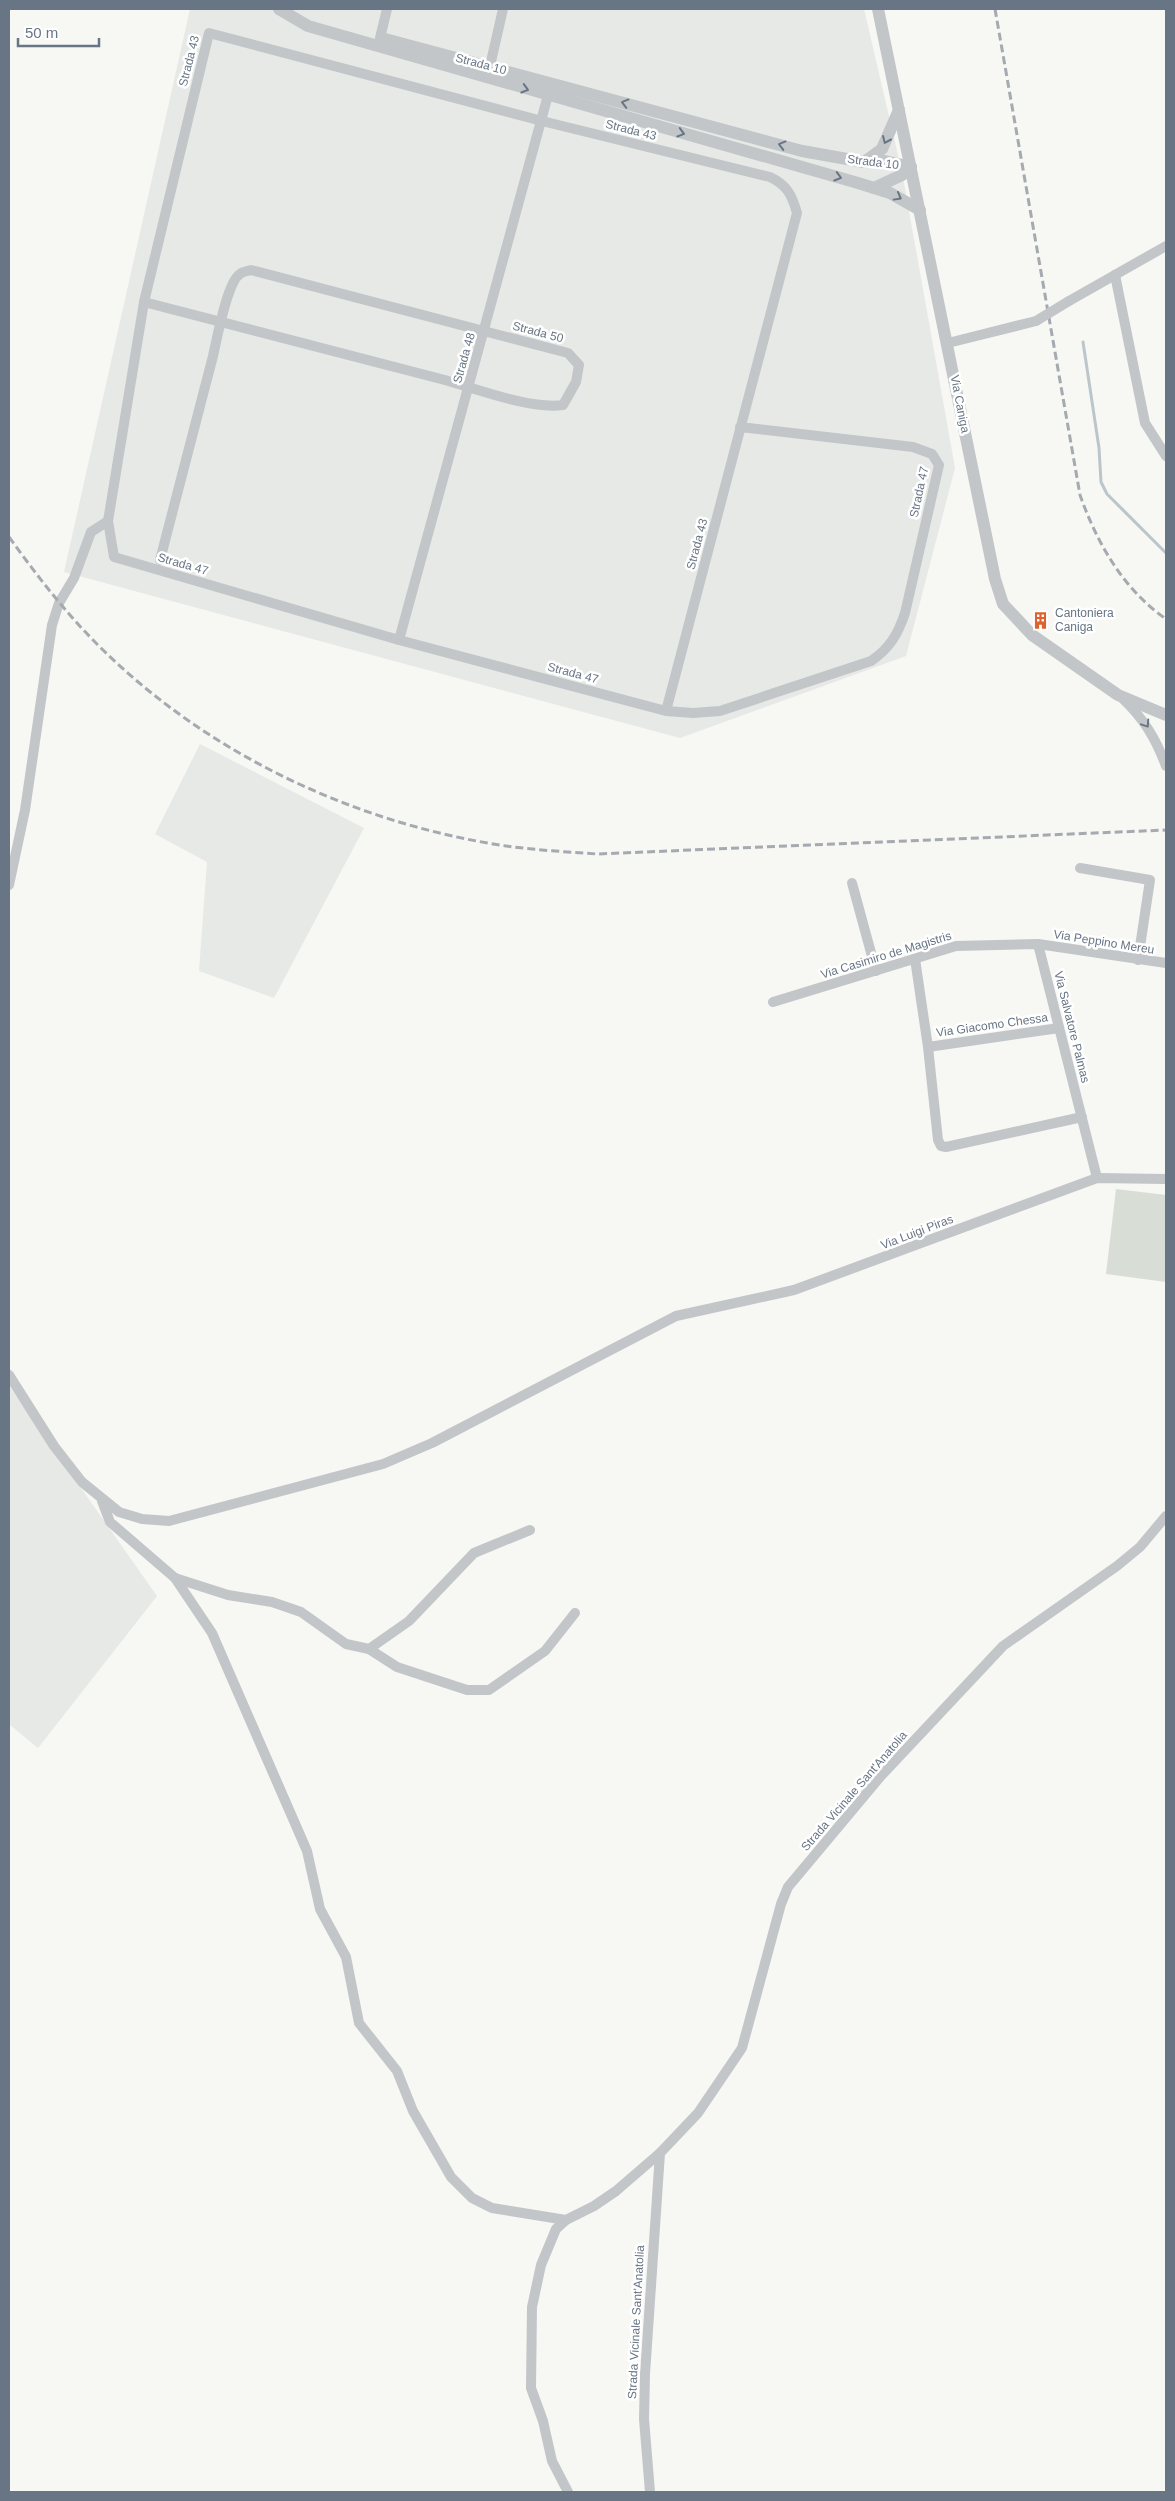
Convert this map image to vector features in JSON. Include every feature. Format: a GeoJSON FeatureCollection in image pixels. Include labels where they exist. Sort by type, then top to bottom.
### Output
{"type":"FeatureCollection","features":[{"type":"Feature","properties":{"kind":"street","name":"Strada 10"},"geometry":{"type":"LineString","coordinates":[[280,9],[380,38],[802,150],[864,162],[885,161],[911,167]]}},
{"type":"Feature","properties":{"kind":"street","name":"Strada 10"},"geometry":{"type":"LineString","coordinates":[[280,9],[308,26],[874,188],[902,176],[911,167]]}},
{"type":"Feature","properties":{"kind":"street"},"geometry":{"type":"LineString","coordinates":[[380,38],[387,9]]}},
{"type":"Feature","properties":{"kind":"street"},"geometry":{"type":"LineString","coordinates":[[490,66],[503,9]]}},
{"type":"Feature","properties":{"kind":"street","name":"Via Caniga"},"geometry":{"type":"LineString","coordinates":[[878,9],[995,579],[1003,604],[1032,635],[1118,695],[1166,715]]}},
{"type":"Feature","properties":{"kind":"street","name":"Strada 43"},"geometry":{"type":"LineString","coordinates":[[144,302],[209,33],[542,121],[770,177],[782,183],[792,195],[797,212],[666,711]]}},
{"type":"Feature","properties":{"kind":"street","name":"Strada 48"},"geometry":{"type":"LineString","coordinates":[[399,640],[551,83]]}},
{"type":"Feature","properties":{"kind":"street"},"geometry":{"type":"LineString","coordinates":[[864,162],[882,149],[899,110]]}},
{"type":"Feature","properties":{"kind":"street"},"geometry":{"type":"LineString","coordinates":[[874,188],[890,193],[920,210]]}},
{"type":"Feature","properties":{"kind":"street"},"geometry":{"type":"LineString","coordinates":[[948,343],[1036,320],[1166,246]]}},
{"type":"Feature","properties":{"kind":"street","name":"Strada 50"},"geometry":{"type":"LineString","coordinates":[[144,302],[222,322],[469,386],[547,407],[563,405],[576,382],[579,365],[568,353],[485,330],[251,270],[239,274],[232,283],[222,322],[160,560]]}},
{"type":"Feature","properties":{"kind":"street"},"geometry":{"type":"LineString","coordinates":[[1114,275],[1145,422],[1166,456]]}},
{"type":"Feature","properties":{"kind":"street","name":"Strada 47"},"geometry":{"type":"LineString","coordinates":[[144,302],[108,521],[114,557],[399,640],[666,711],[693,713],[720,711],[871,660],[885,652],[897,635],[905,613],[939,465],[932,454],[913,447],[740,427]]}},
{"type":"Feature","properties":{"kind":"street"},"geometry":{"type":"LineString","coordinates":[[9,885],[25,810],[52,625],[63,596],[74,578],[92,532],[108,521]]}},
{"type":"Feature","properties":{"kind":"street"},"geometry":{"type":"LineString","coordinates":[[1118,695],[1141,716],[1152,732],[1166,761]]}},
{"type":"Feature","properties":{"kind":"street"},"geometry":{"type":"LineString","coordinates":[[1080,868],[1150,880],[1138,960]]}},
{"type":"Feature","properties":{"kind":"street"},"geometry":{"type":"LineString","coordinates":[[852,882],[876,971]]}},
{"type":"Feature","properties":{"kind":"street","name":"Via Peppino Mereu"},"geometry":{"type":"LineString","coordinates":[[1038,944],[1166,963]]}},
{"type":"Feature","properties":{"kind":"street","name":"Via Casimiro de Magistris"},"geometry":{"type":"LineString","coordinates":[[773,1002],[956,946],[1038,944]]}},
{"type":"Feature","properties":{"kind":"street","name":"Via Salvatore Palmas"},"geometry":{"type":"LineString","coordinates":[[1038,944],[1097,1178]]}},
{"type":"Feature","properties":{"kind":"street","name":"Via Giacomo Chessa"},"geometry":{"type":"LineString","coordinates":[[914,959],[928,1047],[938,1140],[941,1146],[1082,1117]]}},
{"type":"Feature","properties":{"kind":"street","name":"Via Giacomo Chessa"},"geometry":{"type":"LineString","coordinates":[[928,1047],[1060,1028]]}},
{"type":"Feature","properties":{"kind":"street","name":"Via Luigi Piras"},"geometry":{"type":"LineString","coordinates":[[102,1501],[127,1514],[142,1519],[169,1521],[383,1464],[432,1443],[676,1316],[794,1290],[1097,1178],[1166,1179]]}},
{"type":"Feature","properties":{"kind":"street"},"geometry":{"type":"LineString","coordinates":[[9,1375],[54,1446],[82,1482],[102,1501],[110,1522],[175,1578],[212,1633],[307,1851],[320,1909],[346,1957],[359,2023],[397,2071],[413,2111],[451,2176],[472,2198],[492,2208],[566,2220]]}},
{"type":"Feature","properties":{"kind":"street","name":"Strada Vicinale Sant'Anatolia"},"geometry":{"type":"LineString","coordinates":[[568,2492],[552,2461],[543,2421],[531,2388],[532,2307],[541,2265],[556,2229],[566,2220],[594,2206],[616,2191],[660,2153],[698,2113],[742,2048],[781,1904],[788,1887],[880,1777],[1003,1646],[1118,1566],[1140,1547],[1166,1516]]}},
{"type":"Feature","properties":{"kind":"street"},"geometry":{"type":"LineString","coordinates":[[369,1649],[409,1621],[474,1553],[530,1530]]}},
{"type":"Feature","properties":{"kind":"street"},"geometry":{"type":"LineString","coordinates":[[175,1578],[228,1595],[272,1602],[301,1612],[346,1644],[369,1649],[397,1667],[467,1690],[489,1690],[545,1651],[575,1614]]}},
{"type":"Feature","properties":{"kind":"street","name":"Strada Vicinale Sant'Anatolia"},"geometry":{"type":"LineString","coordinates":[[650,2492],[644,2419],[645,2374],[660,2153]]}},
{"type":"Feature","properties":{"kind":"shaded area"},"geometry":{"type":"Polygon","coordinates":[[[190,9],[864,9],[902,172],[955,468],[906,656],[680,738],[64,572],[190,9]]]}},
{"type":"Feature","properties":{"kind":"shaded area"},"geometry":{"type":"Polygon","coordinates":[[[200,744],[364,828],[274,998],[199,971],[207,862],[155,834],[200,744]]]}},
{"type":"Feature","properties":{"kind":"shaded area"},"geometry":{"type":"Polygon","coordinates":[[[1116,1189],[1166,1195],[1166,1282],[1106,1274],[1116,1189]]]}},
{"type":"Feature","properties":{"kind":"shaded area"},"geometry":{"type":"Polygon","coordinates":[[[9,1386],[157,1596],[38,1748],[9,1724],[9,1386]]]}},
{"type":"Feature","properties":{"kind":"waterway"},"geometry":{"type":"LineString","coordinates":[[1083,342],[1099,448],[1101,482],[1107,494],[1166,553]]}},
{"type":"Feature","properties":{"kind":"railway"},"geometry":{"type":"LineString","coordinates":[[995,9],[1080,495],[1103,547],[1113,564],[1137,594],[1166,619]]}},
{"type":"Feature","properties":{"kind":"railway"},"geometry":{"type":"LineString","coordinates":[[9,537],[54,596],[90,637],[145,688],[191,722],[239,753],[290,780],[342,802],[396,821],[451,836],[506,846],[597,854],[1166,830]]}},
{"type":"Feature","properties":{"kind":"place","name":"Cantoniera Caniga"},"geometry":{"type":"Point","coordinates":[1041,620]}}]}
